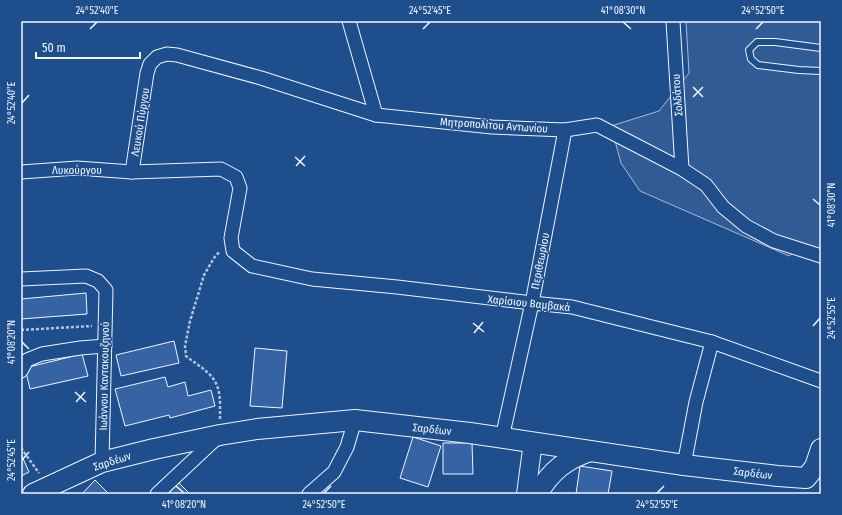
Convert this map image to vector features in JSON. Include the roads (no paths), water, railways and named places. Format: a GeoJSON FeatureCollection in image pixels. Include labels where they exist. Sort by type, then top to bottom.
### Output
{"type":"FeatureCollection","features":[{"type":"Feature","properties":{"kind":"main road","name":"Σαρδέων"},"geometry":{"type":"LineString","coordinates":[[41,490],[102,462],[154,448],[220,435],[355,420],[470,433],[684,465],[813,479],[821,449]]}},
{"type":"Feature","properties":{"kind":"main road"},"geometry":{"type":"LineString","coordinates":[[534,494],[559,467],[574,457],[590,451]]}},
{"type":"Feature","properties":{"kind":"street"},"geometry":{"type":"LineString","coordinates":[[349,21],[376,115]]}},
{"type":"Feature","properties":{"kind":"street","name":"Σολδάτου"},"geometry":{"type":"LineString","coordinates":[[673,21],[682,169]]}},
{"type":"Feature","properties":{"kind":"street","name":"Μητροπολίτου Αντωνίου"},"geometry":{"type":"LineString","coordinates":[[147,73],[150,64],[158,57],[167,54],[177,55],[261,78],[376,115],[492,127],[565,130],[597,125],[682,169],[706,185],[723,207],[746,226],[774,241],[821,256]]}},
{"type":"Feature","properties":{"kind":"street","name":"Λευκού Πύργου"},"geometry":{"type":"LineString","coordinates":[[132,172],[147,73]]}},
{"type":"Feature","properties":{"kind":"street","name":"Περιθεωρίου"},"geometry":{"type":"LineString","coordinates":[[502,438],[532,303],[565,130]]}},
{"type":"Feature","properties":{"kind":"street","name":"Λυκούργου"},"geometry":{"type":"LineString","coordinates":[[21,172],[77,168],[132,172],[221,169],[236,177],[240,188],[232,245]]}},
{"type":"Feature","properties":{"kind":"street","name":"Χαρίσιου Βαμβακά"},"geometry":{"type":"LineString","coordinates":[[232,245],[252,266],[312,279],[572,307],[712,342],[821,381]]}},
{"type":"Feature","properties":{"kind":"street","name":"Ιωάννου Καντακουζηνού"},"geometry":{"type":"LineString","coordinates":[[21,279],[86,276],[98,281],[106,290],[102,462]]}},
{"type":"Feature","properties":{"kind":"street"},"geometry":{"type":"LineString","coordinates":[[684,465],[696,402],[712,342]]}},
{"type":"Feature","properties":{"kind":"street"},"geometry":{"type":"LineString","coordinates":[[24,366],[42,354],[105,346]]}},
{"type":"Feature","properties":{"kind":"street"},"geometry":{"type":"LineString","coordinates":[[309,494],[334,472],[347,447],[355,420]]}},
{"type":"Feature","properties":{"kind":"street"},"geometry":{"type":"LineString","coordinates":[[157,494],[220,435]]}},
{"type":"Feature","properties":{"kind":"street"},"geometry":{"type":"LineString","coordinates":[[534,494],[539,443]]}},
{"type":"Feature","properties":{"kind":"lane"},"geometry":{"type":"LineString","coordinates":[[821,48],[775,42],[757,42],[749,50],[751,60],[758,65],[821,71]]}}]}
